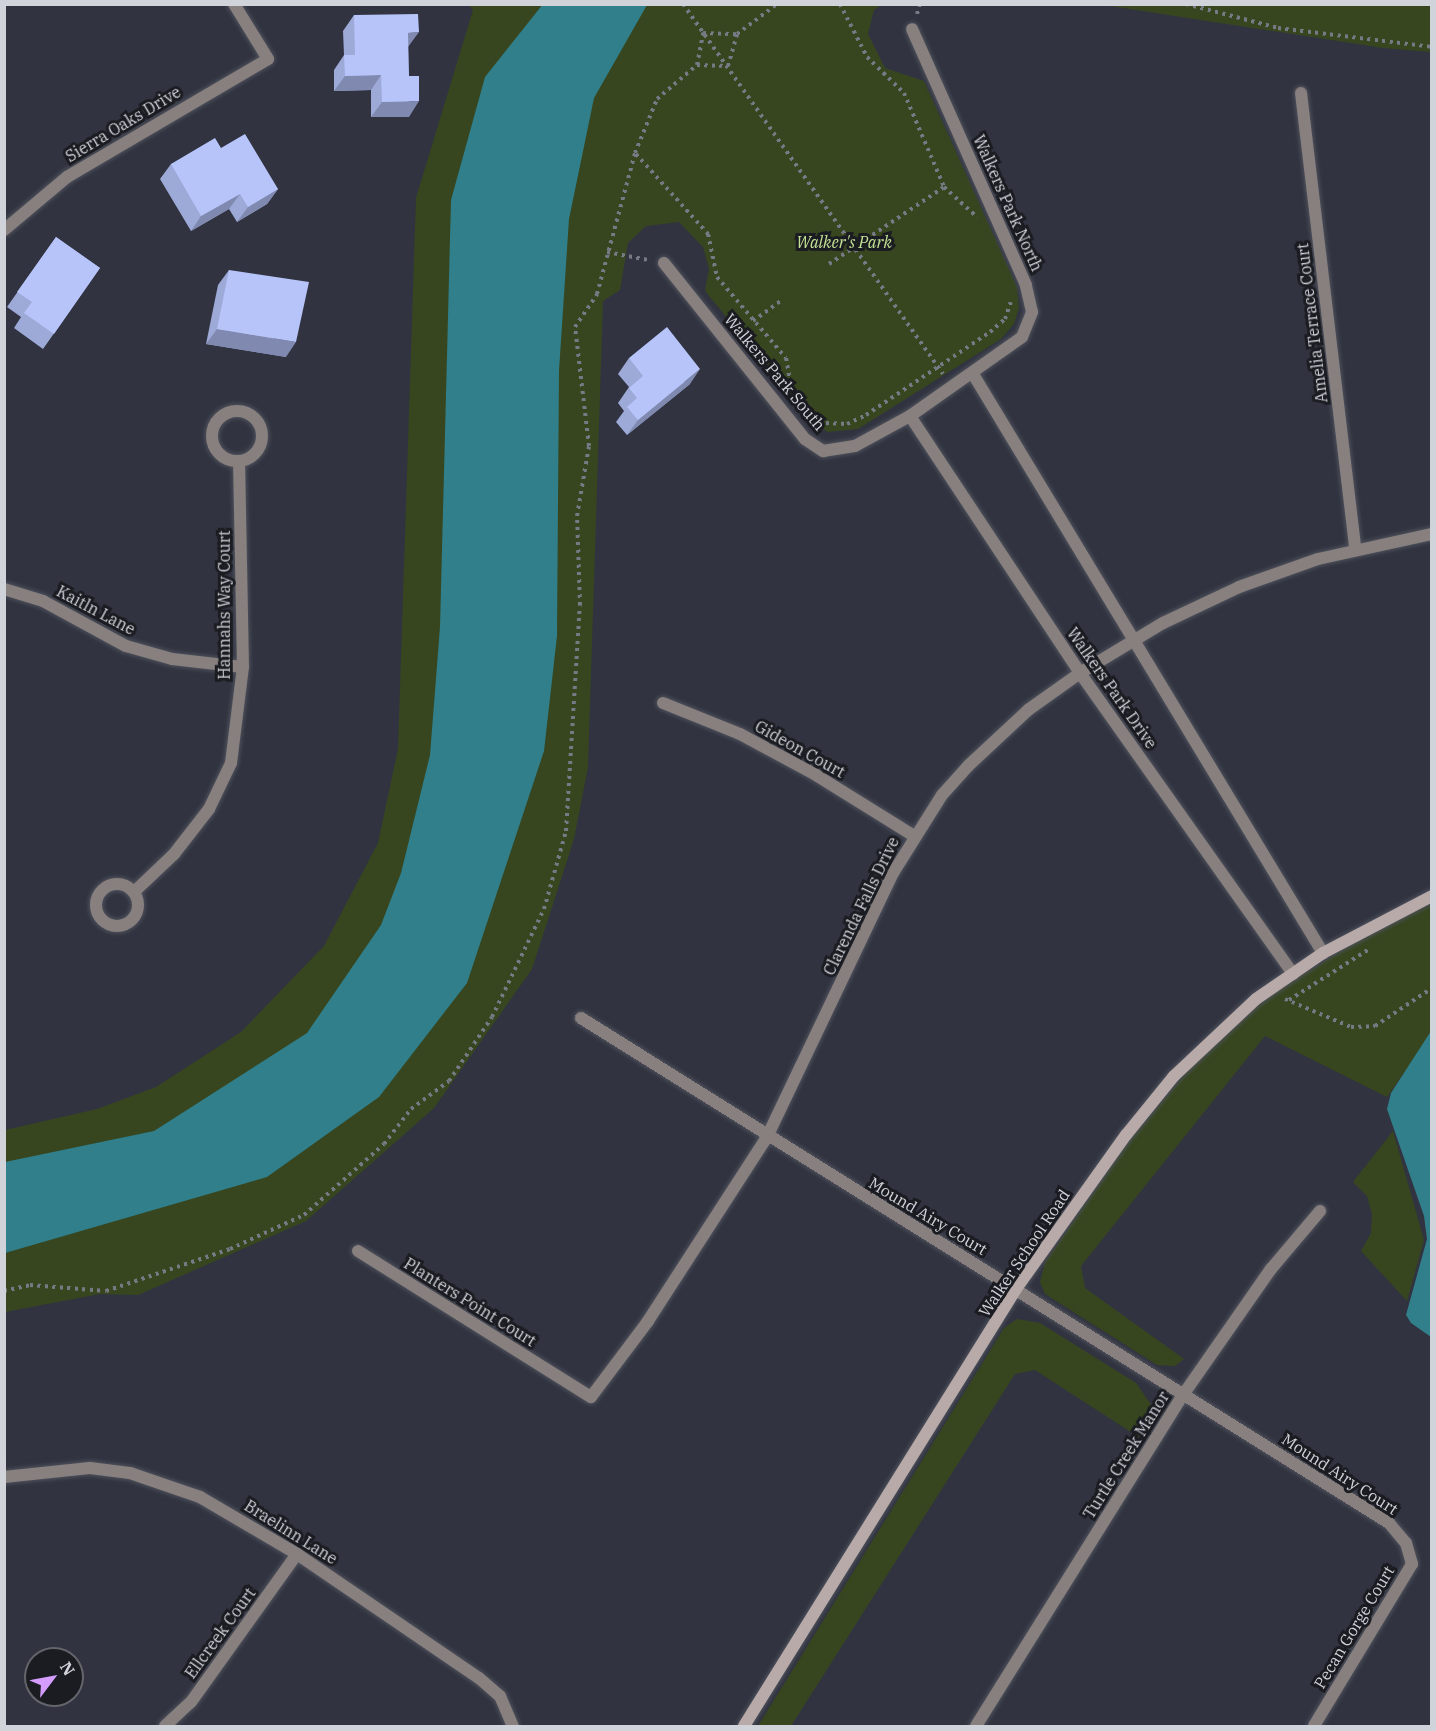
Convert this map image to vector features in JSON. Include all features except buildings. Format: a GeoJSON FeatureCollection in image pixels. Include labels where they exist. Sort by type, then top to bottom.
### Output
{"type":"FeatureCollection","features":[{"type":"Feature","properties":{"kind":"street","name":"Sierra Oaks Drive"},"geometry":{"type":"LineString","coordinates":[[4,230],[67,177],[268,59],[234,4]]}},
{"type":"Feature","properties":{"kind":"street","name":"Walkers Park North"},"geometry":{"type":"LineString","coordinates":[[912,29],[1026,285],[1032,312],[1022,337],[974,374]]}},
{"type":"Feature","properties":{"kind":"street","name":"Amelia Terrace Court"},"geometry":{"type":"LineString","coordinates":[[1301,93],[1355,549]]}},
{"type":"Feature","properties":{"kind":"street","name":"Walkers Park South"},"geometry":{"type":"LineString","coordinates":[[664,263],[805,439],[824,451],[855,446],[910,416],[974,374]]}},
{"type":"Feature","properties":{"kind":"street"},"geometry":{"type":"LineString","coordinates":[[974,374],[1323,953]]}},
{"type":"Feature","properties":{"kind":"street"},"geometry":{"type":"LineString","coordinates":[[236,411],[254,417],[263,435],[256,453],[239,462],[220,456],[212,438],[218,420],[236,411]]}},
{"type":"Feature","properties":{"kind":"street","name":"Walkers Park Drive"},"geometry":{"type":"LineString","coordinates":[[910,416],[1080,673],[1293,974]]}},
{"type":"Feature","properties":{"kind":"street","name":"Hannahs Way Court"},"geometry":{"type":"LineString","coordinates":[[134,892],[174,854],[209,809],[231,763],[243,667],[239,462]]}},
{"type":"Feature","properties":{"kind":"street","name":"Clarenda Falls Drive"},"geometry":{"type":"LineString","coordinates":[[564,1381],[591,1397],[648,1321],[767,1137],[914,836],[968,766],[1028,710],[1080,673],[1134,640],[1239,587],[1355,549],[1431,534]]}},
{"type":"Feature","properties":{"kind":"street","name":"Kaitln Lane"},"geometry":{"type":"LineString","coordinates":[[4,589],[43,601],[126,646],[172,658],[243,667]]}},
{"type":"Feature","properties":{"kind":"street","name":"Gideon Court"},"geometry":{"type":"LineString","coordinates":[[663,703],[740,734],[816,775],[914,836]]}},
{"type":"Feature","properties":{"kind":"street","name":"Walker School Road"},"geometry":{"type":"LineString","coordinates":[[744,1726],[1017,1289],[1126,1135],[1174,1076],[1222,1027],[1272,988],[1323,953],[1431,896]]}},
{"type":"Feature","properties":{"kind":"street","name":"Mound Airy Court"},"geometry":{"type":"LineString","coordinates":[[580,1018],[767,1137],[1017,1289],[1389,1523],[1407,1543]]}},
{"type":"Feature","properties":{"kind":"street","name":"Turtle Creek Manor"},"geometry":{"type":"LineString","coordinates":[[976,1726],[1183,1395],[1271,1269],[1320,1211]]}},
{"type":"Feature","properties":{"kind":"street","name":"Planters Point Court"},"geometry":{"type":"LineString","coordinates":[[358,1251],[564,1381]]}},
{"type":"Feature","properties":{"kind":"street","name":"Braelinn Lane"},"geometry":{"type":"LineString","coordinates":[[4,1477],[90,1468],[167,1483],[232,1514],[297,1554],[479,1678],[500,1696],[513,1726]]}},
{"type":"Feature","properties":{"kind":"street","name":"Pecan Gorge Court"},"geometry":{"type":"LineString","coordinates":[[1314,1726],[1412,1564],[1407,1543]]}},
{"type":"Feature","properties":{"kind":"street","name":"Ellcreek Court"},"geometry":{"type":"LineString","coordinates":[[165,1726],[191,1702],[297,1554]]}},
{"type":"Feature","properties":{"kind":"path"},"geometry":{"type":"LineString","coordinates":[[682,4],[728,66],[952,388]]}},
{"type":"Feature","properties":{"kind":"path"},"geometry":{"type":"LineString","coordinates":[[728,66],[737,34],[777,4]]}},
{"type":"Feature","properties":{"kind":"path"},"geometry":{"type":"LineString","coordinates":[[840,4],[867,57],[904,93],[944,187],[978,219]]}},
{"type":"Feature","properties":{"kind":"path"},"geometry":{"type":"LineString","coordinates":[[1186,4],[1278,28],[1431,47]]}},
{"type":"Feature","properties":{"kind":"path"},"geometry":{"type":"LineString","coordinates":[[703,33],[737,34]]}},
{"type":"Feature","properties":{"kind":"path"},"geometry":{"type":"LineString","coordinates":[[4,1291],[30,1285],[106,1291],[230,1249],[304,1215],[384,1144],[411,1109],[449,1081],[492,1017],[544,909],[566,831],[580,605],[577,516],[590,446],[575,327],[597,294],[635,153],[657,99],[698,65],[703,33]]}},
{"type":"Feature","properties":{"kind":"path"},"geometry":{"type":"LineString","coordinates":[[698,65],[728,66]]}},
{"type":"Feature","properties":{"kind":"path"},"geometry":{"type":"LineString","coordinates":[[635,153],[708,234],[717,277],[786,358],[790,385],[815,416],[826,423],[847,424],[866,415],[1005,319],[1011,304],[1009,295]]}},
{"type":"Feature","properties":{"kind":"path"},"geometry":{"type":"LineString","coordinates":[[828,264],[944,187]]}},
{"type":"Feature","properties":{"kind":"path"},"geometry":{"type":"LineString","coordinates":[[607,252],[664,263]]}},
{"type":"Feature","properties":{"kind":"path"},"geometry":{"type":"LineString","coordinates":[[753,321],[783,298]]}},
{"type":"Feature","properties":{"kind":"path"},"geometry":{"type":"LineString","coordinates":[[1288,1001],[1325,981],[1375,945]]}},
{"type":"Feature","properties":{"kind":"path"},"geometry":{"type":"LineString","coordinates":[[1272,988],[1288,1001],[1351,1027],[1375,1026],[1431,988]]}},
{"type":"Feature","properties":{"kind":"green space","name":"Walker's Park"},"geometry":{"type":"Polygon","coordinates":[[[469,5],[881,5],[874,10],[868,34],[885,68],[924,81],[1017,287],[1019,308],[1014,324],[1001,339],[858,429],[828,432],[814,424],[705,291],[709,269],[703,247],[679,222],[646,226],[628,243],[620,290],[603,301],[588,767],[574,839],[532,969],[434,1108],[306,1221],[138,1295],[100,1294],[5,1312],[5,1130],[97,1109],[156,1087],[241,1032],[324,946],[378,843],[398,749],[416,198],[473,10],[469,5]]]}},
{"type":"Feature","properties":{"kind":"green space"},"geometry":{"type":"Polygon","coordinates":[[[1104,5],[1431,5],[1431,52],[1383,48],[1104,5]]]}},
{"type":"Feature","properties":{"kind":"green space"},"geometry":{"type":"Polygon","coordinates":[[[1431,903],[1431,1035],[1387,1097],[1265,1036],[1081,1266],[1085,1288],[1184,1359],[1175,1366],[1157,1365],[1045,1294],[1040,1282],[1045,1262],[1129,1141],[1194,1063],[1241,1016],[1273,993],[1391,920],[1431,903]]]}},
{"type":"Feature","properties":{"kind":"green space"},"geometry":{"type":"Polygon","coordinates":[[[1393,1131],[1424,1240],[1407,1301],[1361,1251],[1371,1233],[1372,1214],[1367,1196],[1353,1182],[1393,1131]]]}},
{"type":"Feature","properties":{"kind":"green space"},"geometry":{"type":"Polygon","coordinates":[[[1017,1319],[1040,1323],[1136,1383],[1152,1406],[1140,1438],[1035,1370],[1015,1374],[791,1726],[758,1726],[1004,1328],[1017,1319]]]}},
{"type":"Feature","properties":{"kind":"water"},"geometry":{"type":"Polygon","coordinates":[[[543,4],[647,5],[594,98],[569,219],[559,371],[557,636],[544,751],[467,983],[379,1097],[267,1177],[5,1253],[5,1162],[154,1131],[307,1033],[381,925],[401,873],[430,755],[440,627],[451,200],[485,77],[543,4]]]}},
{"type":"Feature","properties":{"kind":"water"},"geometry":{"type":"Polygon","coordinates":[[[1431,1031],[1432,1337],[1411,1323],[1406,1315],[1427,1239],[1424,1216],[1387,1109],[1391,1093],[1431,1031]]]}}]}
